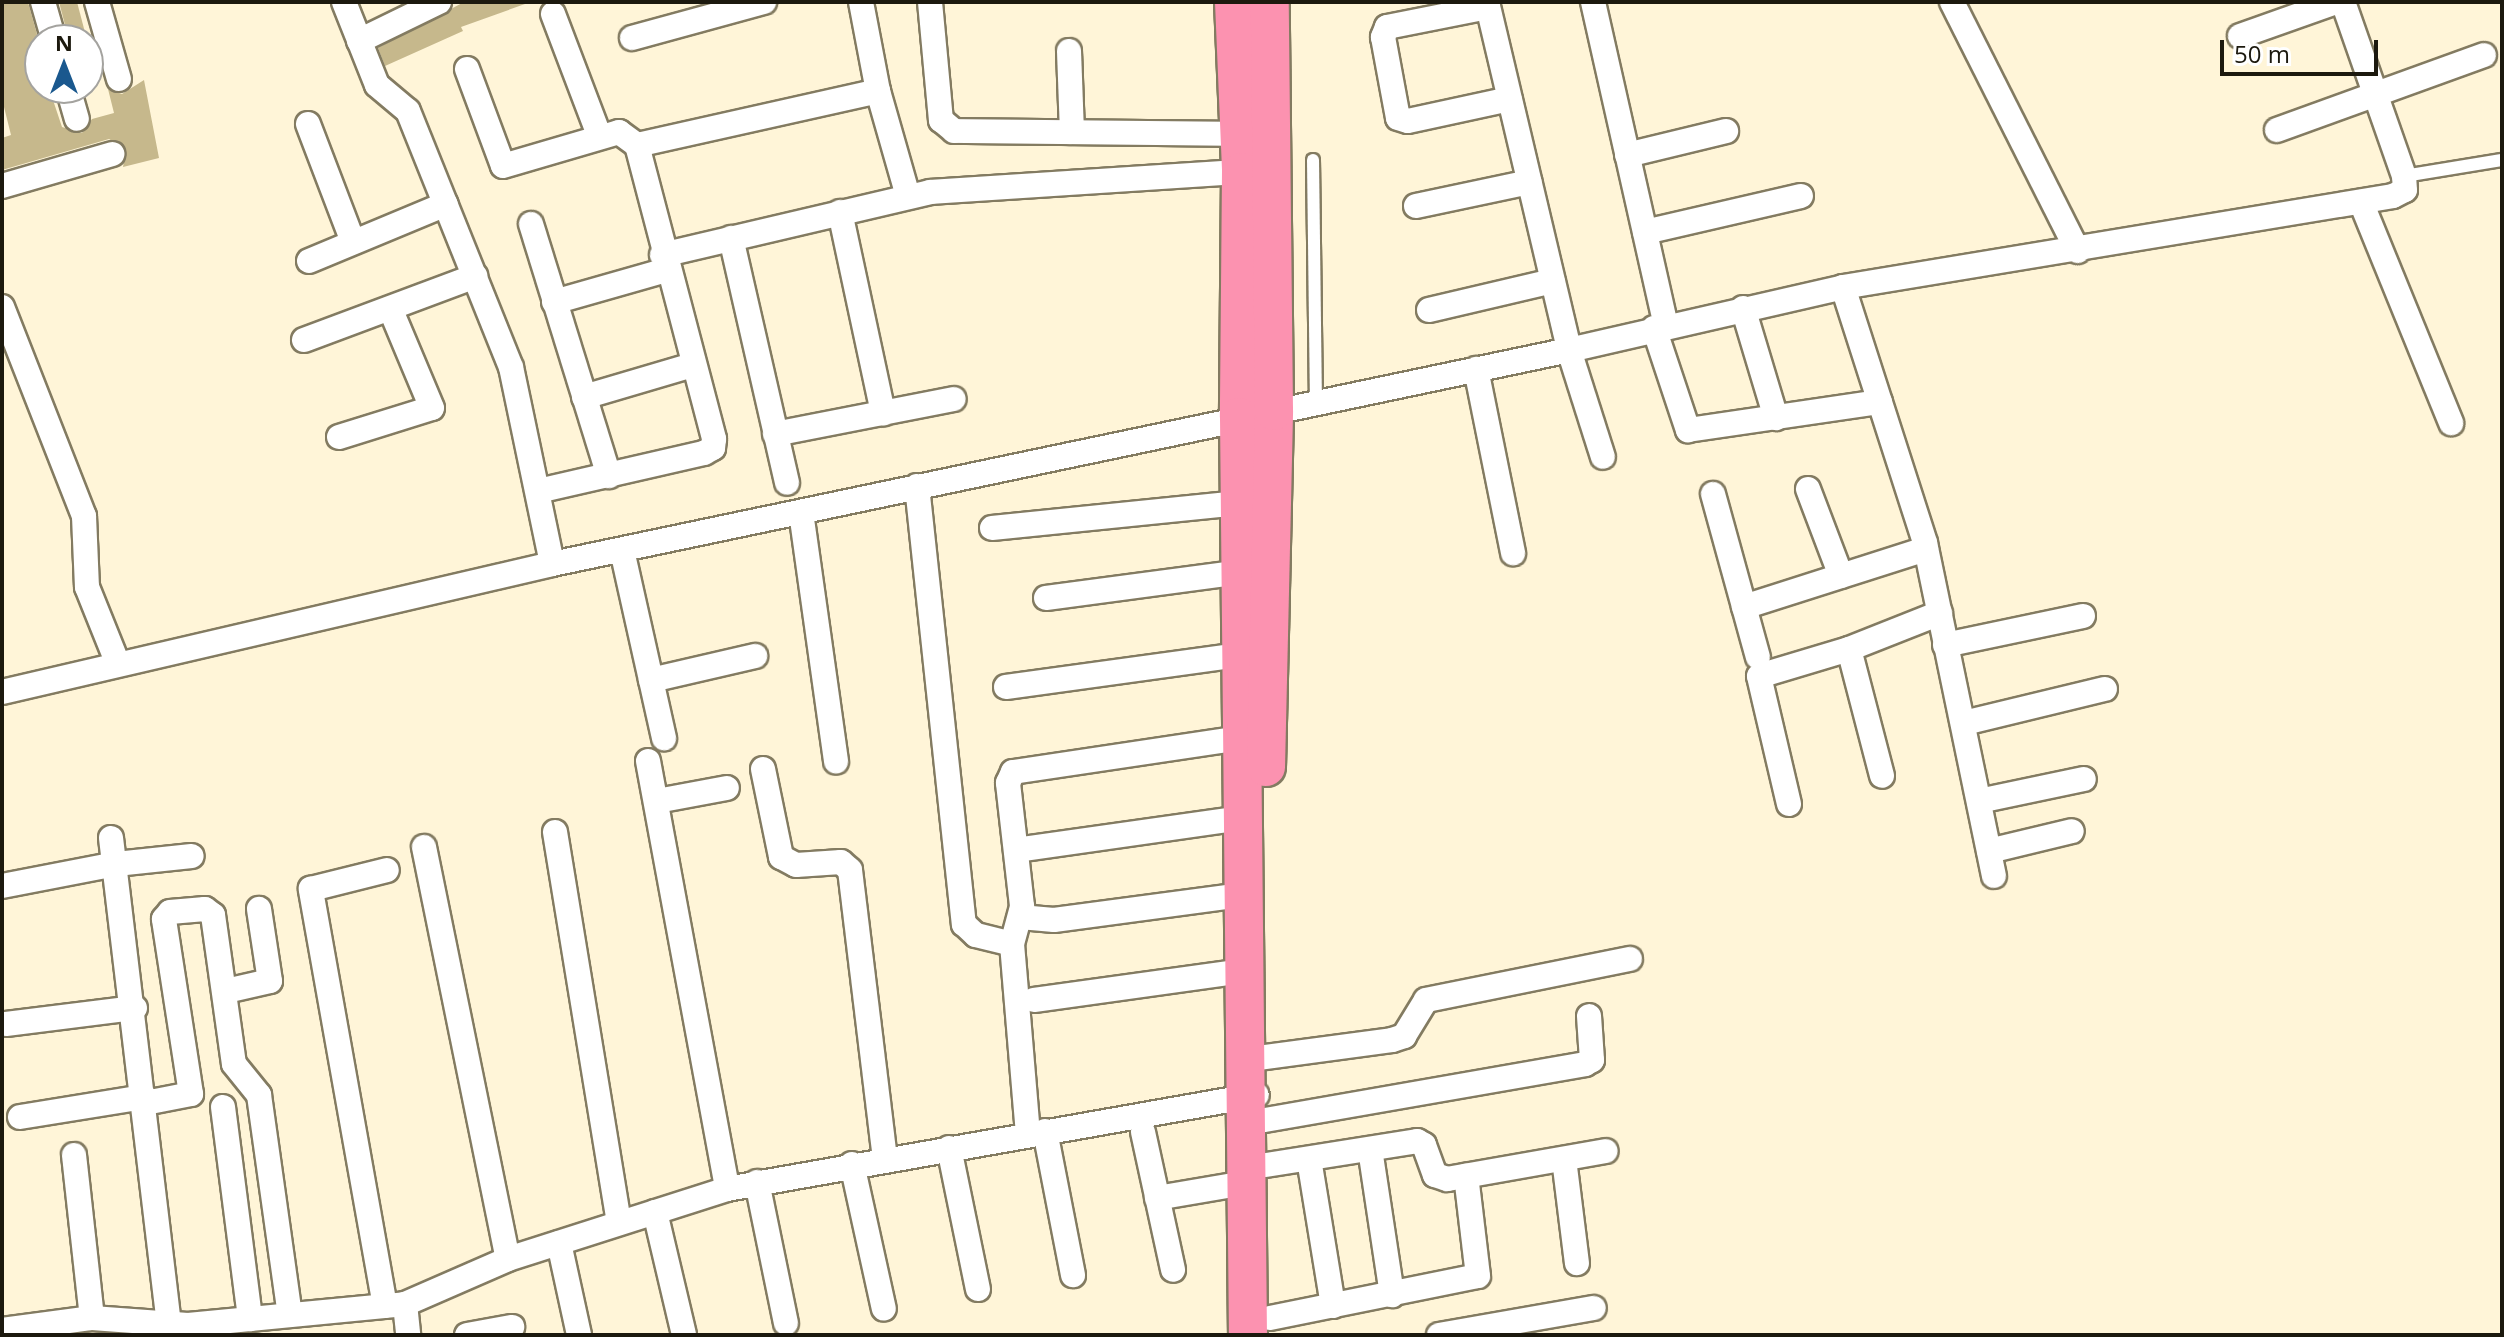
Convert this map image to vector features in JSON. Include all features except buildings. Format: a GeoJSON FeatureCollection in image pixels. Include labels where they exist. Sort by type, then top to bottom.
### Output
{"type":"FeatureCollection","features":[{"type":"Feature","properties":{"kind":"highway"},"geometry":{"type":"LineString","coordinates":[[1234,2],[1256,414],[1239,503],[1242,971],[1256,1086]]}},
{"type":"Feature","properties":{"kind":"highway"},"geometry":{"type":"LineString","coordinates":[[1263,1329],[1256,1174],[1256,414],[1270,2]]}},
{"type":"Feature","properties":{"kind":"street"},"geometry":{"type":"LineString","coordinates":[[43,2],[49,24]]}},
{"type":"Feature","properties":{"kind":"street"},"geometry":{"type":"LineString","coordinates":[[97,2],[119,79]]}},
{"type":"Feature","properties":{"kind":"street"},"geometry":{"type":"LineString","coordinates":[[344,2],[377,85],[408,111],[516,381],[552,564]]}},
{"type":"Feature","properties":{"kind":"street"},"geometry":{"type":"LineString","coordinates":[[359,41],[439,2]]}},
{"type":"Feature","properties":{"kind":"street"},"geometry":{"type":"LineString","coordinates":[[632,38],[764,2]]}},
{"type":"Feature","properties":{"kind":"street"},"geometry":{"type":"LineString","coordinates":[[861,2],[878,91],[908,196]]}},
{"type":"Feature","properties":{"kind":"street"},"geometry":{"type":"LineString","coordinates":[[930,2],[946,127],[1239,134]]}},
{"type":"Feature","properties":{"kind":"street"},"geometry":{"type":"LineString","coordinates":[[1593,2],[1645,232],[1660,326],[1688,430],[1880,402]]}},
{"type":"Feature","properties":{"kind":"street"},"geometry":{"type":"LineString","coordinates":[[1952,2],[2078,251]]}},
{"type":"Feature","properties":{"kind":"street"},"geometry":{"type":"LineString","coordinates":[[2240,36],[2336,2]]}},
{"type":"Feature","properties":{"kind":"street"},"geometry":{"type":"LineString","coordinates":[[2,692],[552,564],[1569,350],[1660,326],[1843,287],[2078,251],[2361,202],[2405,190],[2404,176],[2343,2]]}},
{"type":"Feature","properties":{"kind":"street"},"geometry":{"type":"LineString","coordinates":[[1510,99],[1408,121],[1398,118],[1383,37],[1387,27],[1488,4],[1569,350],[1603,457]]}},
{"type":"Feature","properties":{"kind":"street"},"geometry":{"type":"LineString","coordinates":[[553,14],[599,135]]}},
{"type":"Feature","properties":{"kind":"street"},"geometry":{"type":"LineString","coordinates":[[1069,51],[1072,132]]}},
{"type":"Feature","properties":{"kind":"street"},"geometry":{"type":"LineString","coordinates":[[2277,130],[2484,55]]}},
{"type":"Feature","properties":{"kind":"street"},"geometry":{"type":"LineString","coordinates":[[467,69],[503,166],[599,135],[619,132],[637,145],[713,448],[538,491]]}},
{"type":"Feature","properties":{"kind":"street"},"geometry":{"type":"LineString","coordinates":[[637,145],[878,91]]}},
{"type":"Feature","properties":{"kind":"street"},"geometry":{"type":"LineString","coordinates":[[73,104],[77,119]]}},
{"type":"Feature","properties":{"kind":"street"},"geometry":{"type":"LineString","coordinates":[[308,124],[353,242]]}},
{"type":"Feature","properties":{"kind":"street"},"geometry":{"type":"LineString","coordinates":[[1627,155],[1726,131]]}},
{"type":"Feature","properties":{"kind":"street"},"geometry":{"type":"LineString","coordinates":[[2,186],[112,154]]}},
{"type":"Feature","properties":{"kind":"street"},"geometry":{"type":"LineString","coordinates":[[554,302],[731,238],[908,196],[1241,172]]}},
{"type":"Feature","properties":{"kind":"street"},"geometry":{"type":"LineString","coordinates":[[1416,206],[1530,182]]}},
{"type":"Feature","properties":{"kind":"street"},"geometry":{"type":"LineString","coordinates":[[1645,232],[1801,196]]}},
{"type":"Feature","properties":{"kind":"street"},"geometry":{"type":"LineString","coordinates":[[2361,202],[2451,423]]}},
{"type":"Feature","properties":{"kind":"street"},"geometry":{"type":"LineString","coordinates":[[309,261],[446,204]]}},
{"type":"Feature","properties":{"kind":"street"},"geometry":{"type":"LineString","coordinates":[[840,212],[883,413]]}},
{"type":"Feature","properties":{"kind":"street"},"geometry":{"type":"LineString","coordinates":[[531,224],[609,476]]}},
{"type":"Feature","properties":{"kind":"street"},"geometry":{"type":"LineString","coordinates":[[731,238],[787,483]]}},
{"type":"Feature","properties":{"kind":"street"},"geometry":{"type":"LineString","coordinates":[[304,340],[475,276]]}},
{"type":"Feature","properties":{"kind":"street"},"geometry":{"type":"LineString","coordinates":[[1429,310],[1553,281]]}},
{"type":"Feature","properties":{"kind":"street"},"geometry":{"type":"LineString","coordinates":[[1843,287],[1926,549],[1994,876]]}},
{"type":"Feature","properties":{"kind":"street"},"geometry":{"type":"LineString","coordinates":[[2,307],[84,516],[87,587],[118,664]]}},
{"type":"Feature","properties":{"kind":"street"},"geometry":{"type":"LineString","coordinates":[[339,437],[432,408],[390,308]]}},
{"type":"Feature","properties":{"kind":"street"},"geometry":{"type":"LineString","coordinates":[[1743,308],[1776,418]]}},
{"type":"Feature","properties":{"kind":"street"},"geometry":{"type":"LineString","coordinates":[[584,397],[693,365]]}},
{"type":"Feature","properties":{"kind":"street"},"geometry":{"type":"LineString","coordinates":[[1476,369],[1513,553]]}},
{"type":"Feature","properties":{"kind":"street"},"geometry":{"type":"LineString","coordinates":[[775,434],[954,399]]}},
{"type":"Feature","properties":{"kind":"street"},"geometry":{"type":"LineString","coordinates":[[917,486],[964,924],[976,935],[1012,944]]}},
{"type":"Feature","properties":{"kind":"street"},"geometry":{"type":"LineString","coordinates":[[1808,489],[1841,576]]}},
{"type":"Feature","properties":{"kind":"street"},"geometry":{"type":"LineString","coordinates":[[1713,494],[1758,657]]}},
{"type":"Feature","properties":{"kind":"street"},"geometry":{"type":"LineString","coordinates":[[992,528],[1239,503]]}},
{"type":"Feature","properties":{"kind":"street"},"geometry":{"type":"LineString","coordinates":[[801,512],[836,762]]}},
{"type":"Feature","properties":{"kind":"street"},"geometry":{"type":"LineString","coordinates":[[1744,607],[1926,549]]}},
{"type":"Feature","properties":{"kind":"street"},"geometry":{"type":"LineString","coordinates":[[622,550],[664,738]]}},
{"type":"Feature","properties":{"kind":"street"},"geometry":{"type":"LineString","coordinates":[[1046,598],[1240,572]]}},
{"type":"Feature","properties":{"kind":"street"},"geometry":{"type":"LineString","coordinates":[[1789,804],[1759,676],[1849,649],[1940,613]]}},
{"type":"Feature","properties":{"kind":"street"},"geometry":{"type":"LineString","coordinates":[[1945,645],[2083,616]]}},
{"type":"Feature","properties":{"kind":"street"},"geometry":{"type":"LineString","coordinates":[[1849,649],[1882,776]]}},
{"type":"Feature","properties":{"kind":"street"},"geometry":{"type":"LineString","coordinates":[[1006,687],[1240,655]]}},
{"type":"Feature","properties":{"kind":"street"},"geometry":{"type":"LineString","coordinates":[[651,680],[755,656]]}},
{"type":"Feature","properties":{"kind":"street"},"geometry":{"type":"LineString","coordinates":[[1964,723],[2105,689]]}},
{"type":"Feature","properties":{"kind":"street"},"geometry":{"type":"LineString","coordinates":[[1073,1275],[1037,1132],[1012,944],[1020,917],[1008,783],[1013,772],[1241,738]]}},
{"type":"Feature","properties":{"kind":"street"},"geometry":{"type":"LineString","coordinates":[[648,761],[727,1189]]}},
{"type":"Feature","properties":{"kind":"street"},"geometry":{"type":"LineString","coordinates":[[763,769],[787,863],[847,863],[885,1158]]}},
{"type":"Feature","properties":{"kind":"street"},"geometry":{"type":"LineString","coordinates":[[1979,801],[2084,779]]}},
{"type":"Feature","properties":{"kind":"street"},"geometry":{"type":"LineString","coordinates":[[657,801],[727,788]]}},
{"type":"Feature","properties":{"kind":"street"},"geometry":{"type":"LineString","coordinates":[[1016,850],[1241,818]]}},
{"type":"Feature","properties":{"kind":"street"},"geometry":{"type":"LineString","coordinates":[[1989,851],[2072,831]]}},
{"type":"Feature","properties":{"kind":"street"},"geometry":{"type":"LineString","coordinates":[[555,832],[619,1223]]}},
{"type":"Feature","properties":{"kind":"street"},"geometry":{"type":"LineString","coordinates":[[111,838],[135,1008],[169,1322]]}},
{"type":"Feature","properties":{"kind":"street"},"geometry":{"type":"LineString","coordinates":[[424,847],[508,1259]]}},
{"type":"Feature","properties":{"kind":"street"},"geometry":{"type":"LineString","coordinates":[[2,886],[116,864],[192,856]]}},
{"type":"Feature","properties":{"kind":"street"},"geometry":{"type":"LineString","coordinates":[[387,870],[311,889],[395,1305],[408,1335]]}},
{"type":"Feature","properties":{"kind":"street"},"geometry":{"type":"LineString","coordinates":[[1020,917],[1054,920],[1242,895]]}},
{"type":"Feature","properties":{"kind":"street"},"geometry":{"type":"LineString","coordinates":[[226,991],[270,981],[259,909]]}},
{"type":"Feature","properties":{"kind":"street"},"geometry":{"type":"LineString","coordinates":[[20,1117],[188,1097],[192,1088],[165,913],[211,911],[226,991],[234,1064],[259,1095],[290,1315]]}},
{"type":"Feature","properties":{"kind":"street"},"geometry":{"type":"LineString","coordinates":[[17,1330],[92,1318],[121,1326],[169,1322],[199,1330],[250,1319],[395,1305],[508,1259],[727,1189],[1037,1132],[1256,1086],[1404,1036],[1426,1000],[1630,959]]}},
{"type":"Feature","properties":{"kind":"street"},"geometry":{"type":"LineString","coordinates":[[1034,1000],[1242,971]]}},
{"type":"Feature","properties":{"kind":"street"},"geometry":{"type":"LineString","coordinates":[[6,1024],[135,1008]]}},
{"type":"Feature","properties":{"kind":"street"},"geometry":{"type":"LineString","coordinates":[[1256,1086],[1585,1064],[1592,1060],[1589,1016]]}},
{"type":"Feature","properties":{"kind":"street"},"geometry":{"type":"LineString","coordinates":[[223,1107],[250,1319]]}},
{"type":"Feature","properties":{"kind":"street"},"geometry":{"type":"LineString","coordinates":[[1143,1132],[1173,1270]]}},
{"type":"Feature","properties":{"kind":"street"},"geometry":{"type":"LineString","coordinates":[[1157,1198],[1309,1159],[1417,1141],[1424,1145],[1435,1175],[1466,1176],[1606,1151]]}},
{"type":"Feature","properties":{"kind":"street"},"geometry":{"type":"LineString","coordinates":[[949,1148],[978,1289]]}},
{"type":"Feature","properties":{"kind":"street"},"geometry":{"type":"LineString","coordinates":[[1370,1149],[1392,1295]]}},
{"type":"Feature","properties":{"kind":"street"},"geometry":{"type":"LineString","coordinates":[[74,1155],[92,1318]]}},
{"type":"Feature","properties":{"kind":"street"},"geometry":{"type":"LineString","coordinates":[[1309,1159],[1333,1306]]}},
{"type":"Feature","properties":{"kind":"street"},"geometry":{"type":"LineString","coordinates":[[1564,1159],[1577,1263]]}},
{"type":"Feature","properties":{"kind":"street"},"geometry":{"type":"LineString","coordinates":[[852,1164],[884,1309]]}},
{"type":"Feature","properties":{"kind":"street"},"geometry":{"type":"LineString","coordinates":[[1263,1329],[1333,1306],[1478,1276],[1466,1176]]}},
{"type":"Feature","properties":{"kind":"street"},"geometry":{"type":"LineString","coordinates":[[757,1182],[786,1323]]}},
{"type":"Feature","properties":{"kind":"street"},"geometry":{"type":"LineString","coordinates":[[655,1212],[684,1335]]}},
{"type":"Feature","properties":{"kind":"street"},"geometry":{"type":"LineString","coordinates":[[559,1243],[579,1335]]}},
{"type":"Feature","properties":{"kind":"street"},"geometry":{"type":"LineString","coordinates":[[1439,1335],[1502,1330],[1594,1308]]}},
{"type":"Feature","properties":{"kind":"street"},"geometry":{"type":"LineString","coordinates":[[467,1335],[512,1327]]}},
{"type":"Feature","properties":{"kind":"lane"},"geometry":{"type":"LineString","coordinates":[[1313,160],[1316,402]]}},
{"type":"Feature","properties":{"kind":"lane"},"geometry":{"type":"LineString","coordinates":[[2404,176],[2502,160]]}}]}
